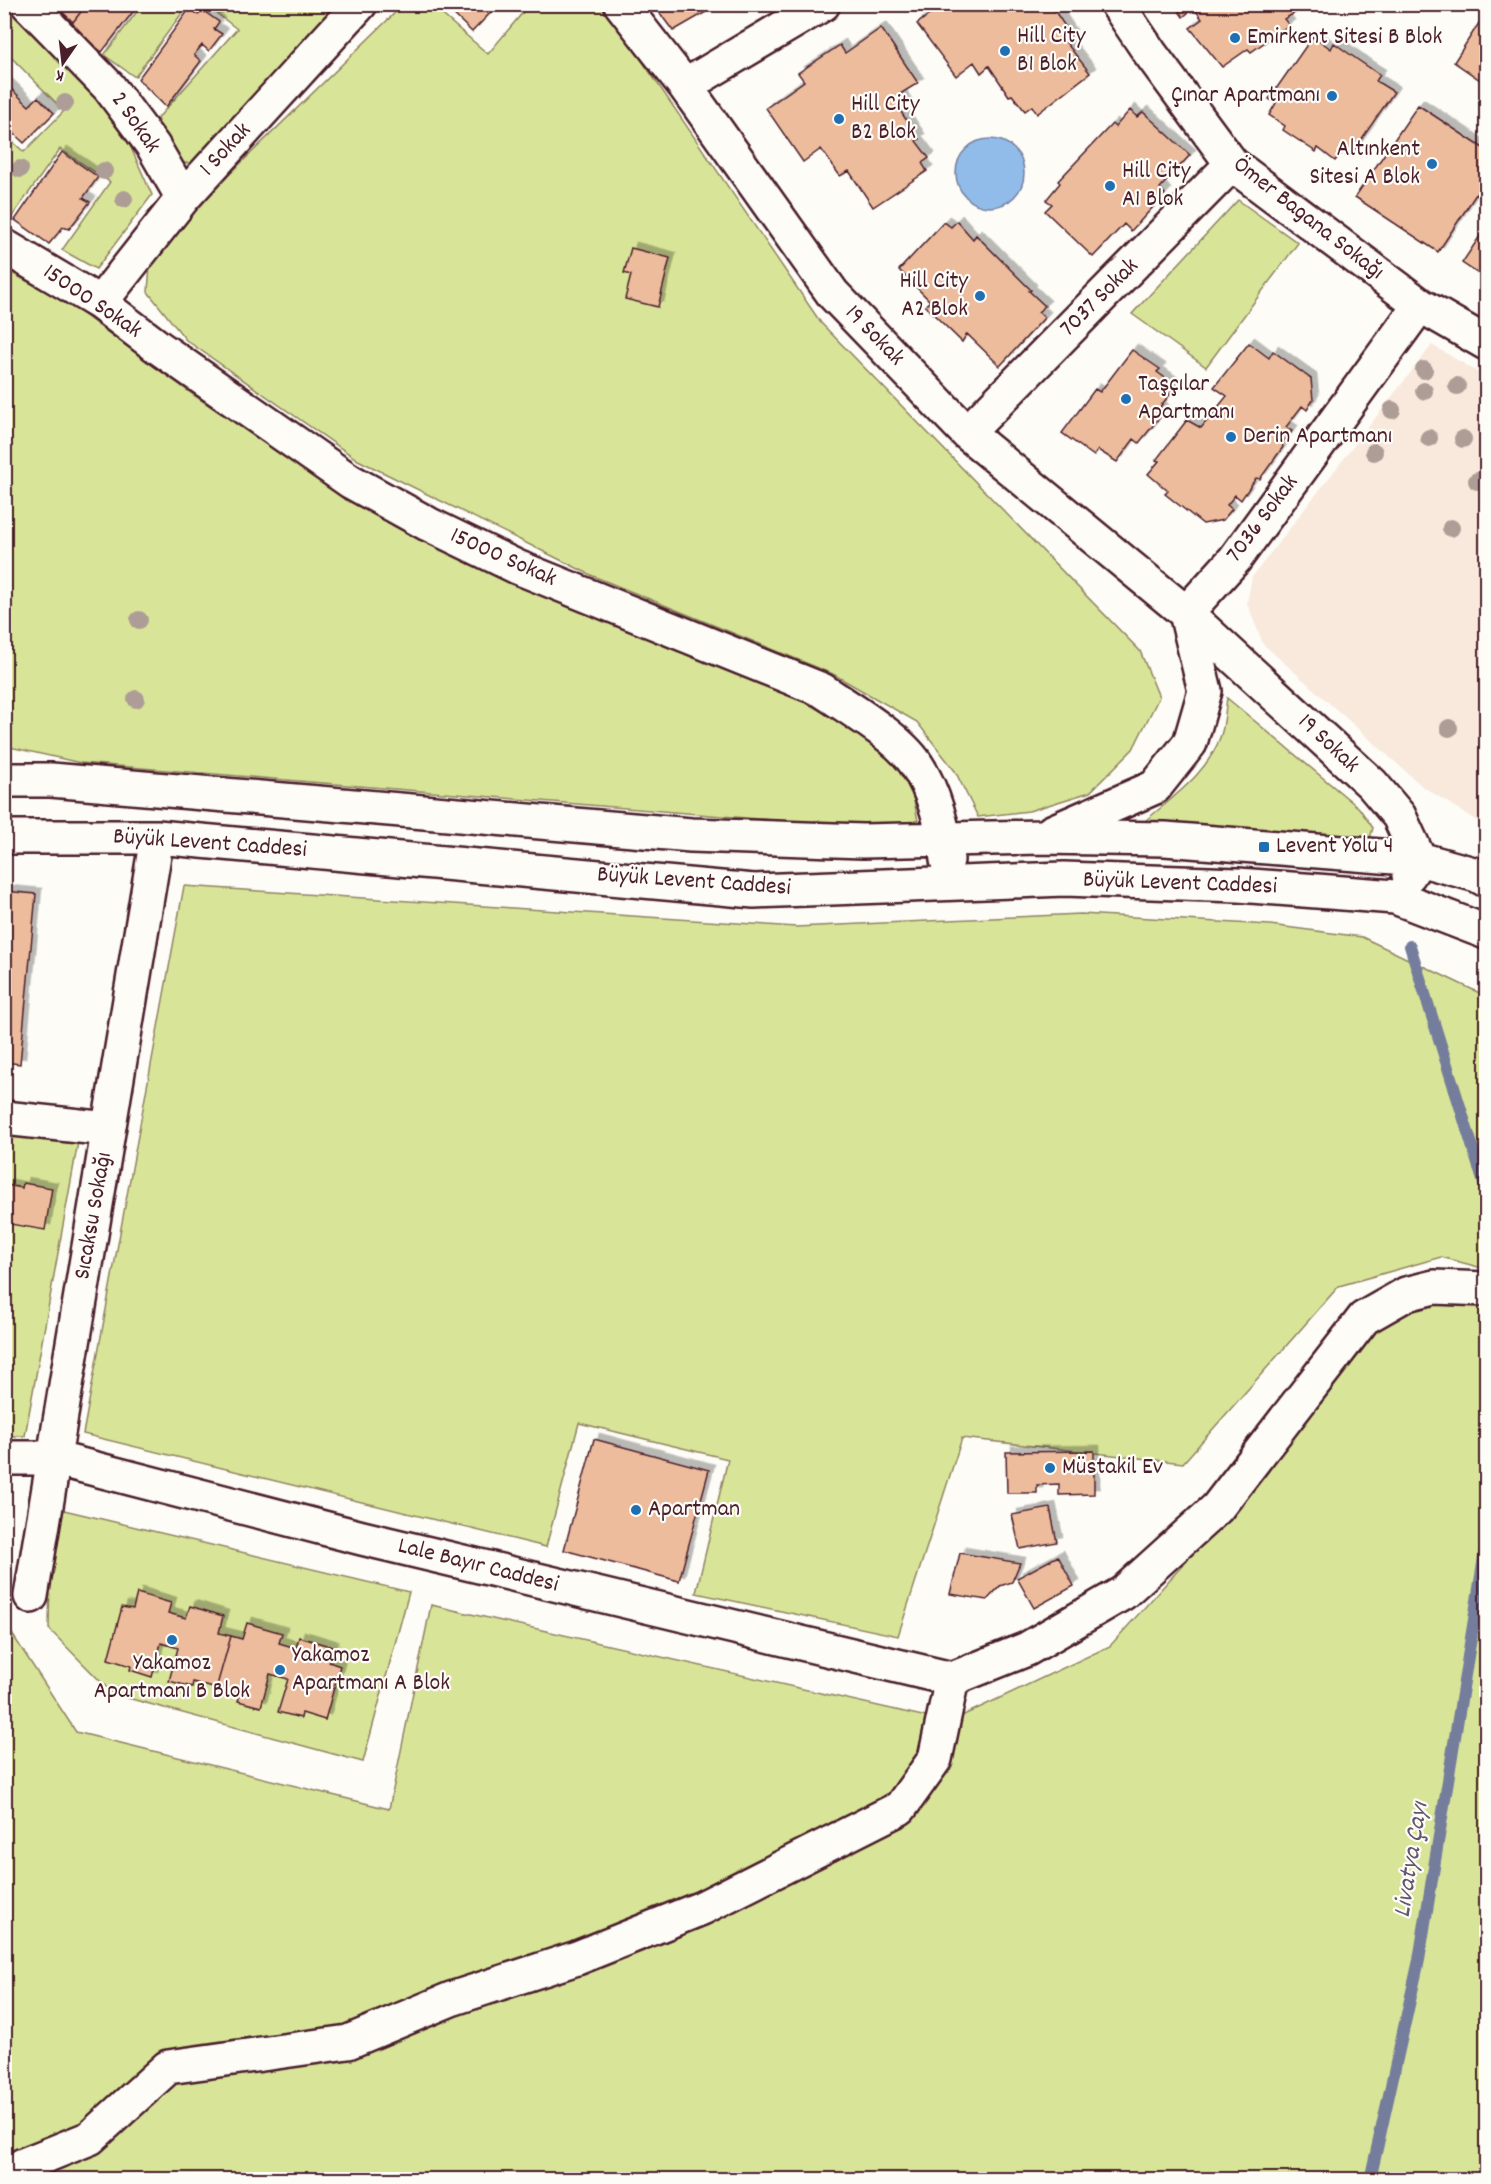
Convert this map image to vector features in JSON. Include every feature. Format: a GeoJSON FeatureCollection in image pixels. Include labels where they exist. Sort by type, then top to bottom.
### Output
{"type":"FeatureCollection","features":[{"type":"Feature","properties":{"kind":"street","name":"2 Sokak"},"geometry":{"type":"LineString","coordinates":[[28,4],[109,87],[153,146],[183,198]]}},
{"type":"Feature","properties":{"kind":"street","name":"1 Sokak"},"geometry":{"type":"LineString","coordinates":[[100,303],[183,198],[360,4]]}},
{"type":"Feature","properties":{"kind":"street","name":"19 Sokak"},"geometry":{"type":"LineString","coordinates":[[621,4],[685,87],[833,294],[967,433],[1185,612],[1372,784],[1399,816],[1419,859]]}},
{"type":"Feature","properties":{"kind":"street"},"geometry":{"type":"LineString","coordinates":[[685,87],[823,4]]}},
{"type":"Feature","properties":{"kind":"street","name":"Ömer Bagana Sokağı"},"geometry":{"type":"LineString","coordinates":[[1117,4],[1150,53],[1232,164],[1420,305],[1486,343]]}},
{"type":"Feature","properties":{"kind":"street","name":"7037 Sokak"},"geometry":{"type":"LineString","coordinates":[[967,433],[1232,164]]}},
{"type":"Feature","properties":{"kind":"street","name":"15000 Sokak"},"geometry":{"type":"LineString","coordinates":[[4,246],[100,303],[158,347],[350,481],[428,524],[517,567],[822,690],[863,717],[897,744],[916,763],[928,787],[945,839],[950,883]]}},
{"type":"Feature","properties":{"kind":"street","name":"7036 Sokak"},"geometry":{"type":"LineString","coordinates":[[1185,612],[1235,559],[1420,305]]}},
{"type":"Feature","properties":{"kind":"street"},"geometry":{"type":"LineString","coordinates":[[1117,881],[1114,873],[1116,863],[1127,838],[1155,787],[1190,743],[1205,691],[1185,612]]}},
{"type":"Feature","properties":{"kind":"street"},"geometry":{"type":"LineString","coordinates":[[4,768],[51,780]]}},
{"type":"Feature","properties":{"kind":"street","name":"Büyük Levent Caddesi"},"geometry":{"type":"LineString","coordinates":[[4,780],[51,780],[691,835],[863,841],[1040,837],[1165,839],[1419,859],[1477,875],[1486,880]]}},
{"type":"Feature","properties":{"kind":"street"},"geometry":{"type":"LineString","coordinates":[[1040,837],[1155,787]]}},
{"type":"Feature","properties":{"kind":"street","name":"Büyük Levent Caddesi"},"geometry":{"type":"LineString","coordinates":[[4,837],[157,837],[754,891],[1064,879],[1224,884],[1395,897],[1486,932]]}},
{"type":"Feature","properties":{"kind":"street","name":"Sıcaksu Sokağı"},"geometry":{"type":"LineString","coordinates":[[31,1596],[157,837]]}},
{"type":"Feature","properties":{"kind":"street"},"geometry":{"type":"LineString","coordinates":[[1395,897],[1419,859]]}},
{"type":"Feature","properties":{"kind":"street"},"geometry":{"type":"LineString","coordinates":[[4,1118],[108,1129]]}},
{"type":"Feature","properties":{"kind":"street"},"geometry":{"type":"LineString","coordinates":[[8,2180],[23,2165],[90,2138],[168,2067],[348,2042],[451,1999],[577,1958],[702,1908],[900,1808],[934,1759],[952,1679],[1028,1649],[1123,1593],[1217,1508],[1364,1318],[1406,1294],[1434,1287],[1486,1289]]}},
{"type":"Feature","properties":{"kind":"street","name":"Lale Bayır Caddesi"},"geometry":{"type":"LineString","coordinates":[[4,1458],[53,1458],[385,1543],[952,1679]]}},
{"type":"Feature","properties":{"kind":"shaded area"},"geometry":{"type":"Polygon","coordinates":[[[1432,345],[1486,377],[1486,827],[1422,786],[1263,644],[1247,603],[1252,577],[1432,345]]]}},
{"type":"Feature","properties":{"kind":"green space"},"geometry":{"type":"Polygon","coordinates":[[[142,5],[188,5],[135,77],[104,55],[142,5]]]}},
{"type":"Feature","properties":{"kind":"green space"},"geometry":{"type":"Polygon","coordinates":[[[206,5],[343,5],[202,163],[184,163],[166,145],[157,119],[237,29],[206,5]]]}},
{"type":"Feature","properties":{"kind":"green space"},"geometry":{"type":"Polygon","coordinates":[[[403,5],[431,5],[488,54],[524,11],[518,5],[604,5],[821,323],[1140,651],[1159,697],[1133,749],[1090,792],[1029,811],[978,817],[955,771],[917,722],[833,674],[593,576],[358,460],[186,340],[148,292],[150,265],[161,241],[403,5]]]}},
{"type":"Feature","properties":{"kind":"green space"},"geometry":{"type":"Polygon","coordinates":[[[5,6],[85,82],[119,121],[152,195],[96,269],[62,250],[110,182],[60,149],[11,218],[5,215],[5,186],[9,173],[5,169],[4,134],[24,152],[64,111],[5,51],[5,6]]]}},
{"type":"Feature","properties":{"kind":"green space"},"geometry":{"type":"Polygon","coordinates":[[[1238,200],[1298,243],[1206,367],[1132,314],[1238,200]]]}},
{"type":"Feature","properties":{"kind":"green space"},"geometry":{"type":"Polygon","coordinates":[[[8,271],[69,304],[192,394],[355,504],[514,580],[790,693],[871,741],[910,780],[918,821],[869,828],[81,763],[5,746],[4,278],[8,271]]]}},
{"type":"Feature","properties":{"kind":"green space"},"geometry":{"type":"Polygon","coordinates":[[[1227,698],[1359,808],[1373,828],[1368,845],[1145,821],[1179,793],[1208,761],[1222,731],[1227,698]]]}},
{"type":"Feature","properties":{"kind":"green space"},"geometry":{"type":"Polygon","coordinates":[[[184,886],[796,927],[1081,914],[1270,925],[1362,937],[1486,996],[1486,1269],[1441,1257],[1339,1286],[1183,1463],[962,1438],[898,1636],[696,1593],[728,1459],[579,1423],[546,1547],[83,1434],[184,886]]]}},
{"type":"Feature","properties":{"kind":"green space"},"geometry":{"type":"Polygon","coordinates":[[[4,1134],[78,1142],[25,1436],[5,1436],[4,1134]]]}},
{"type":"Feature","properties":{"kind":"green space"},"geometry":{"type":"Polygon","coordinates":[[[1427,1304],[1486,1304],[1486,2179],[5,2179],[5,1623],[76,1732],[389,1809],[431,1605],[949,1722],[1110,1646],[1225,1518],[1373,1327],[1427,1304]]]}},
{"type":"Feature","properties":{"kind":"green space"},"geometry":{"type":"Polygon","coordinates":[[[64,1510],[409,1592],[363,1762],[113,1694],[49,1629],[50,1569],[64,1510]]]}},
{"type":"Feature","properties":{"kind":"water"},"geometry":{"type":"Polygon","coordinates":[[[990,139],[1003,142],[1014,149],[1021,160],[1024,173],[1021,186],[1014,197],[1003,204],[990,207],[977,204],[966,197],[959,186],[956,173],[959,160],[966,149],[977,142],[990,139]]]}},
{"type":"Feature","properties":{"kind":"building"},"geometry":{"type":"Polygon","coordinates":[[[54,4],[87,4],[73,22],[54,4]]]}},
{"type":"Feature","properties":{"kind":"building"},"geometry":{"type":"Polygon","coordinates":[[[87,4],[139,4],[102,52],[70,26],[87,4]]]}},
{"type":"Feature","properties":{"kind":"building"},"geometry":{"type":"Polygon","coordinates":[[[443,4],[499,4],[472,32],[443,4]]]}},
{"type":"Feature","properties":{"kind":"building"},"geometry":{"type":"Polygon","coordinates":[[[653,4],[720,4],[673,31],[653,4]]]}},
{"type":"Feature","properties":{"kind":"building","name":"Hill City B1 Blok"},"geometry":{"type":"Polygon","coordinates":[[[943,4],[1055,4],[1052,7],[1071,35],[1064,40],[1090,73],[1037,114],[1032,106],[1025,111],[1012,95],[1009,96],[989,66],[981,73],[974,62],[956,76],[917,24],[943,4]]]}},
{"type":"Feature","properties":{"kind":"building","name":"Emirkent Sitesi B Blok"},"geometry":{"type":"Polygon","coordinates":[[[1174,4],[1289,4],[1295,13],[1284,19],[1289,25],[1251,52],[1248,49],[1222,67],[1190,28],[1202,19],[1194,8],[1183,17],[1174,4]]]}},
{"type":"Feature","properties":{"kind":"building"},"geometry":{"type":"Polygon","coordinates":[[[190,8],[198,15],[202,10],[219,22],[214,29],[222,34],[209,51],[202,45],[194,55],[201,61],[166,107],[138,79],[190,8]]]}},
{"type":"Feature","properties":{"kind":"building"},"geometry":{"type":"Polygon","coordinates":[[[1486,12],[1486,84],[1454,62],[1486,12]]]}},
{"type":"Feature","properties":{"kind":"building","name":"Hill City B2 Blok"},"geometry":{"type":"Polygon","coordinates":[[[881,28],[918,83],[900,94],[906,105],[899,109],[919,139],[916,141],[929,158],[922,163],[927,171],[873,207],[849,171],[840,176],[821,149],[803,162],[766,108],[804,81],[798,73],[840,45],[845,53],[881,28]]]}},
{"type":"Feature","properties":{"kind":"building","name":"Çınar Apartmanı"},"geometry":{"type":"Polygon","coordinates":[[[1313,36],[1331,49],[1334,43],[1380,75],[1376,81],[1394,92],[1350,156],[1343,150],[1335,161],[1318,148],[1316,152],[1283,130],[1285,126],[1269,115],[1276,103],[1269,99],[1313,36]]]}},
{"type":"Feature","properties":{"kind":"building"},"geometry":{"type":"Polygon","coordinates":[[[4,82],[29,106],[38,97],[54,113],[24,143],[4,124],[4,82]]]}},
{"type":"Feature","properties":{"kind":"building","name":"Altınkent Sitesi A Blok"},"geometry":{"type":"Polygon","coordinates":[[[1418,105],[1486,150],[1486,179],[1438,252],[1355,197],[1418,105]]]}},
{"type":"Feature","properties":{"kind":"building","name":"Hill City A1 Blok"},"geometry":{"type":"Polygon","coordinates":[[[1130,110],[1137,117],[1143,112],[1190,155],[1160,188],[1165,194],[1131,231],[1124,224],[1093,257],[1045,211],[1052,204],[1046,200],[1060,183],[1058,181],[1112,124],[1115,127],[1130,110]]]}},
{"type":"Feature","properties":{"kind":"building"},"geometry":{"type":"Polygon","coordinates":[[[62,152],[98,177],[83,198],[90,202],[69,229],[63,227],[49,244],[15,220],[62,152]]]}},
{"type":"Feature","properties":{"kind":"building","name":"Hill City A2 Blok"},"geometry":{"type":"Polygon","coordinates":[[[957,221],[973,239],[976,235],[1045,306],[1038,312],[1045,317],[1000,366],[967,334],[962,342],[925,306],[930,301],[899,270],[944,222],[951,227],[957,221]]]}},
{"type":"Feature","properties":{"kind":"building"},"geometry":{"type":"Polygon","coordinates":[[[1486,227],[1486,279],[1462,263],[1486,227]]]}},
{"type":"Feature","properties":{"kind":"building"},"geometry":{"type":"Polygon","coordinates":[[[631,248],[670,258],[658,307],[625,299],[631,275],[624,273],[631,248]]]}},
{"type":"Feature","properties":{"kind":"building","name":"Derin Apartmanı"},"geometry":{"type":"Polygon","coordinates":[[[1249,343],[1269,358],[1273,351],[1311,379],[1313,400],[1307,410],[1302,406],[1286,427],[1292,431],[1260,479],[1256,478],[1241,500],[1235,495],[1227,505],[1232,509],[1223,520],[1203,524],[1165,494],[1168,491],[1148,474],[1187,420],[1201,428],[1227,396],[1214,387],[1249,343]]]}},
{"type":"Feature","properties":{"kind":"building","name":"Taşçılar Apartmanı"},"geometry":{"type":"Polygon","coordinates":[[[1132,350],[1160,369],[1157,372],[1176,386],[1160,407],[1164,412],[1139,443],[1134,439],[1117,462],[1098,450],[1094,456],[1062,433],[1095,389],[1100,392],[1132,350]]]}},
{"type":"Feature","properties":{"kind":"building"},"geometry":{"type":"Polygon","coordinates":[[[4,891],[36,894],[20,1064],[4,1062],[4,891]]]}},
{"type":"Feature","properties":{"kind":"building"},"geometry":{"type":"Polygon","coordinates":[[[23,1183],[52,1188],[45,1230],[4,1223],[7,1185],[22,1188],[23,1183]]]}},
{"type":"Feature","properties":{"kind":"building","name":"Apartman"},"geometry":{"type":"Polygon","coordinates":[[[594,1439],[709,1470],[679,1581],[564,1550],[594,1439]]]}},
{"type":"Feature","properties":{"kind":"building","name":"Müstakil Ev"},"geometry":{"type":"Polygon","coordinates":[[[1094,1451],[1094,1494],[1059,1495],[1059,1484],[1037,1485],[1037,1493],[1007,1493],[1006,1452],[1094,1451]]]}},
{"type":"Feature","properties":{"kind":"building","name":"Müstakil Ev"},"geometry":{"type":"Polygon","coordinates":[[[1050,1508],[1057,1542],[1020,1549],[1012,1515],[1050,1508]]]}},
{"type":"Feature","properties":{"kind":"building"},"geometry":{"type":"Polygon","coordinates":[[[960,1553],[1020,1563],[1012,1582],[1000,1586],[987,1600],[950,1594],[960,1553]]]}},
{"type":"Feature","properties":{"kind":"building"},"geometry":{"type":"Polygon","coordinates":[[[1058,1556],[1074,1586],[1034,1608],[1017,1578],[1058,1556]]]}},
{"type":"Feature","properties":{"kind":"building","name":"Yakamoz Apartmanı B Blok"},"geometry":{"type":"Polygon","coordinates":[[[137,1593],[171,1603],[168,1613],[186,1618],[190,1606],[223,1616],[219,1633],[231,1636],[216,1689],[193,1682],[192,1687],[169,1681],[178,1648],[161,1643],[152,1677],[130,1670],[131,1666],[108,1659],[122,1607],[133,1609],[137,1593]]]}},
{"type":"Feature","properties":{"kind":"building","name":"Yakamoz Apartmanı A Blok"},"geometry":{"type":"Polygon","coordinates":[[[247,1623],[282,1633],[279,1643],[296,1648],[299,1637],[333,1647],[329,1662],[340,1666],[325,1720],[302,1713],[301,1718],[278,1712],[288,1679],[270,1674],[261,1707],[238,1701],[240,1695],[216,1689],[231,1636],[242,1639],[247,1623]]]}},
{"type":"Feature","properties":{"kind":"waterway","name":"Livatya Çayı"},"geometry":{"type":"LineString","coordinates":[[1410,946],[1486,1190]]}},
{"type":"Feature","properties":{"kind":"waterway","name":"Livatya Çayı"},"geometry":{"type":"LineString","coordinates":[[1370,2180],[1419,1960],[1486,1545]]}},
{"type":"Feature","properties":{"kind":"place","name":"Emirkent Sitesi B Blok"},"geometry":{"type":"Point","coordinates":[1235,38]}},
{"type":"Feature","properties":{"kind":"place","name":"Hill City B1 Blok"},"geometry":{"type":"Point","coordinates":[1005,51]}},
{"type":"Feature","properties":{"kind":"place","name":"Çınar Apartmanı"},"geometry":{"type":"Point","coordinates":[1332,96]}},
{"type":"Feature","properties":{"kind":"place","name":"Hill City B2 Blok"},"geometry":{"type":"Point","coordinates":[839,119]}},
{"type":"Feature","properties":{"kind":"place","name":"Altınkent Sitesi A Blok"},"geometry":{"type":"Point","coordinates":[1432,164]}},
{"type":"Feature","properties":{"kind":"place","name":"Hill City A1 Blok"},"geometry":{"type":"Point","coordinates":[1110,186]}},
{"type":"Feature","properties":{"kind":"place","name":"Hill City A2 Blok"},"geometry":{"type":"Point","coordinates":[980,296]}},
{"type":"Feature","properties":{"kind":"place","name":"Taşçılar Apartmanı"},"geometry":{"type":"Point","coordinates":[1126,399]}},
{"type":"Feature","properties":{"kind":"place","name":"Derin Apartmanı"},"geometry":{"type":"Point","coordinates":[1231,437]}},
{"type":"Feature","properties":{"kind":"place","name":"Levent Yolu 4"},"geometry":{"type":"Point","coordinates":[1264,847]}},
{"type":"Feature","properties":{"kind":"place","name":"Müstakil Ev"},"geometry":{"type":"Point","coordinates":[1050,1468]}},
{"type":"Feature","properties":{"kind":"place","name":"Apartman"},"geometry":{"type":"Point","coordinates":[636,1510]}},
{"type":"Feature","properties":{"kind":"place","name":"Yakamoz Apartmanı B Blok"},"geometry":{"type":"Point","coordinates":[172,1640]}},
{"type":"Feature","properties":{"kind":"place","name":"Yakamoz Apartmanı A Blok"},"geometry":{"type":"Point","coordinates":[280,1670]}}]}
